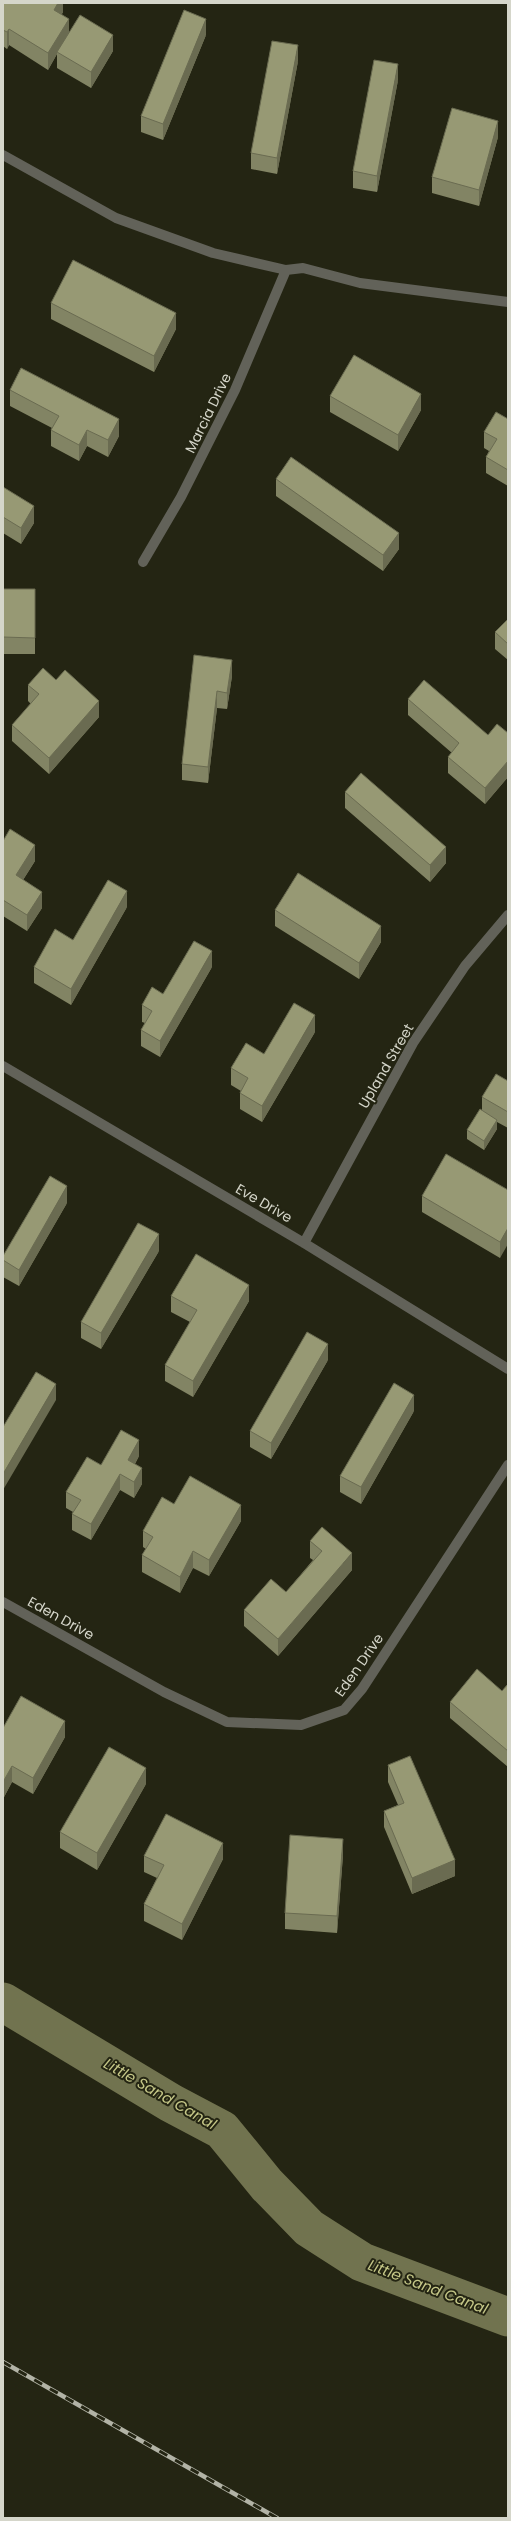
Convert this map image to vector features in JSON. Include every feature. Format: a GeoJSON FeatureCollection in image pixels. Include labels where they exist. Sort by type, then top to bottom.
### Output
{"type":"FeatureCollection","features":[{"type":"Feature","properties":{"kind":"street"},"geometry":{"type":"LineString","coordinates":[[3,155],[116,218],[212,253],[286,270],[303,268],[360,283],[508,302]]}},
{"type":"Feature","properties":{"kind":"street","name":"Marcia Drive"},"geometry":{"type":"LineString","coordinates":[[143,562],[181,497],[235,390],[286,270]]}},
{"type":"Feature","properties":{"kind":"street","name":"Upland Street"},"geometry":{"type":"LineString","coordinates":[[304,1242],[413,1043],[465,966],[508,915]]}},
{"type":"Feature","properties":{"kind":"street","name":"Eve Drive"},"geometry":{"type":"LineString","coordinates":[[3,1066],[304,1242],[508,1368]]}},
{"type":"Feature","properties":{"kind":"street","name":"Eden Drive"},"geometry":{"type":"LineString","coordinates":[[3,1602],[164,1692],[228,1722],[301,1725],[344,1710],[362,1689],[508,1465]]}},
{"type":"Feature","properties":{"kind":"building"},"geometry":{"type":"Polygon","coordinates":[[[3,3],[58,3],[54,10],[69,19],[48,53],[9,29],[7,32],[3,30],[3,3]]]}},
{"type":"Feature","properties":{"kind":"building"},"geometry":{"type":"Polygon","coordinates":[[[184,10],[206,19],[163,124],[141,116],[184,10]]]}},
{"type":"Feature","properties":{"kind":"building"},"geometry":{"type":"Polygon","coordinates":[[[80,15],[113,35],[91,72],[57,52],[80,15]]]}},
{"type":"Feature","properties":{"kind":"building"},"geometry":{"type":"Polygon","coordinates":[[[272,41],[298,45],[277,158],[251,153],[272,41]]]}},
{"type":"Feature","properties":{"kind":"building"},"geometry":{"type":"Polygon","coordinates":[[[374,60],[398,64],[377,176],[353,171],[374,60]]]}},
{"type":"Feature","properties":{"kind":"building"},"geometry":{"type":"Polygon","coordinates":[[[452,108],[498,121],[479,190],[432,177],[452,108]]]}},
{"type":"Feature","properties":{"kind":"building"},"geometry":{"type":"Polygon","coordinates":[[[73,260],[176,313],[154,356],[51,303],[73,260]]]}},
{"type":"Feature","properties":{"kind":"building"},"geometry":{"type":"Polygon","coordinates":[[[354,355],[421,394],[398,435],[330,396],[354,355]]]}},
{"type":"Feature","properties":{"kind":"building"},"geometry":{"type":"Polygon","coordinates":[[[21,368],[119,419],[108,440],[87,430],[79,445],[51,430],[59,416],[10,390],[21,368]]]}},
{"type":"Feature","properties":{"kind":"building"},"geometry":{"type":"Polygon","coordinates":[[[496,412],[508,419],[508,470],[486,457],[497,439],[484,432],[496,412]]]}},
{"type":"Feature","properties":{"kind":"building"},"geometry":{"type":"Polygon","coordinates":[[[291,457],[399,533],[383,555],[276,479],[291,457]]]}},
{"type":"Feature","properties":{"kind":"building"},"geometry":{"type":"Polygon","coordinates":[[[3,487],[34,506],[21,528],[3,517],[3,487]]]}},
{"type":"Feature","properties":{"kind":"building"},"geometry":{"type":"Polygon","coordinates":[[[3,589],[35,589],[35,638],[3,637],[3,589]]]}},
{"type":"Feature","properties":{"kind":"building"},"geometry":{"type":"Polygon","coordinates":[[[508,619],[508,644],[495,632],[508,619]]]}},
{"type":"Feature","properties":{"kind":"building"},"geometry":{"type":"Polygon","coordinates":[[[194,655],[232,660],[227,693],[217,691],[208,767],[182,764],[194,655]]]}},
{"type":"Feature","properties":{"kind":"building"},"geometry":{"type":"Polygon","coordinates":[[[43,668],[56,680],[65,670],[99,701],[49,758],[12,725],[39,694],[28,685],[43,668]]]}},
{"type":"Feature","properties":{"kind":"building"},"geometry":{"type":"Polygon","coordinates":[[[424,680],[488,735],[497,724],[508,733],[508,761],[485,788],[448,757],[459,743],[408,699],[424,680]]]}},
{"type":"Feature","properties":{"kind":"building"},"geometry":{"type":"Polygon","coordinates":[[[361,773],[446,847],[430,865],[345,792],[361,773]]]}},
{"type":"Feature","properties":{"kind":"building"},"geometry":{"type":"Polygon","coordinates":[[[10,829],[35,845],[16,875],[42,892],[27,915],[3,900],[3,841],[10,829]]]}},
{"type":"Feature","properties":{"kind":"building"},"geometry":{"type":"Polygon","coordinates":[[[298,873],[381,926],[359,963],[275,910],[298,873]]]}},
{"type":"Feature","properties":{"kind":"building"},"geometry":{"type":"Polygon","coordinates":[[[108,880],[127,891],[71,989],[34,967],[55,929],[73,940],[108,880]]]}},
{"type":"Feature","properties":{"kind":"building"},"geometry":{"type":"Polygon","coordinates":[[[194,941],[212,951],[160,1041],[141,1030],[152,1011],[142,1005],[152,987],[163,994],[194,941]]]}},
{"type":"Feature","properties":{"kind":"building"},"geometry":{"type":"Polygon","coordinates":[[[294,1003],[315,1015],[262,1106],[240,1093],[248,1078],[231,1068],[246,1043],[264,1054],[294,1003]]]}},
{"type":"Feature","properties":{"kind":"building"},"geometry":{"type":"Polygon","coordinates":[[[496,1074],[508,1081],[508,1112],[482,1097],[496,1074]]]}},
{"type":"Feature","properties":{"kind":"building"},"geometry":{"type":"Polygon","coordinates":[[[480,1109],[497,1120],[484,1141],[467,1130],[480,1109]]]}},
{"type":"Feature","properties":{"kind":"building"},"geometry":{"type":"Polygon","coordinates":[[[446,1154],[508,1190],[508,1228],[500,1242],[422,1196],[446,1154]]]}},
{"type":"Feature","properties":{"kind":"building"},"geometry":{"type":"Polygon","coordinates":[[[50,1176],[67,1186],[19,1270],[3,1260],[3,1256],[50,1176]]]}},
{"type":"Feature","properties":{"kind":"building"},"geometry":{"type":"Polygon","coordinates":[[[138,1223],[159,1234],[101,1333],[81,1322],[138,1223]]]}},
{"type":"Feature","properties":{"kind":"building"},"geometry":{"type":"Polygon","coordinates":[[[196,1254],[249,1285],[193,1381],[165,1365],[197,1310],[171,1296],[196,1254]]]}},
{"type":"Feature","properties":{"kind":"building"},"geometry":{"type":"Polygon","coordinates":[[[307,1332],[328,1344],[271,1443],[250,1431],[307,1332]]]}},
{"type":"Feature","properties":{"kind":"building"},"geometry":{"type":"Polygon","coordinates":[[[36,1372],[56,1384],[3,1474],[3,1427],[36,1372]]]}},
{"type":"Feature","properties":{"kind":"building"},"geometry":{"type":"Polygon","coordinates":[[[394,1383],[414,1395],[361,1487],[340,1476],[394,1383]]]}},
{"type":"Feature","properties":{"kind":"building"},"geometry":{"type":"Polygon","coordinates":[[[121,1430],[139,1440],[128,1460],[142,1468],[134,1482],[120,1474],[91,1524],[72,1514],[81,1500],[66,1492],[87,1457],[101,1465],[121,1430]]]}},
{"type":"Feature","properties":{"kind":"building"},"geometry":{"type":"Polygon","coordinates":[[[190,1476],[241,1505],[209,1560],[193,1551],[180,1577],[142,1555],[153,1537],[143,1531],[162,1497],[174,1504],[190,1476]]]}},
{"type":"Feature","properties":{"kind":"building"},"geometry":{"type":"Polygon","coordinates":[[[322,1527],[352,1553],[278,1639],[244,1610],[271,1579],[286,1592],[322,1551],[310,1541],[322,1527]]]}},
{"type":"Feature","properties":{"kind":"building"},"geometry":{"type":"Polygon","coordinates":[[[477,1669],[502,1691],[508,1684],[508,1751],[450,1702],[477,1669]]]}},
{"type":"Feature","properties":{"kind":"building"},"geometry":{"type":"Polygon","coordinates":[[[21,1696],[65,1721],[33,1778],[12,1766],[3,1782],[3,1728],[21,1696]]]}},
{"type":"Feature","properties":{"kind":"building"},"geometry":{"type":"Polygon","coordinates":[[[109,1747],[146,1768],[97,1853],[60,1832],[109,1747]]]}},
{"type":"Feature","properties":{"kind":"building"},"geometry":{"type":"Polygon","coordinates":[[[410,1756],[455,1860],[412,1878],[384,1811],[404,1803],[388,1765],[410,1756]]]}},
{"type":"Feature","properties":{"kind":"building"},"geometry":{"type":"Polygon","coordinates":[[[166,1814],[223,1843],[182,1924],[144,1904],[164,1865],[144,1856],[166,1814]]]}},
{"type":"Feature","properties":{"kind":"building"},"geometry":{"type":"Polygon","coordinates":[[[290,1835],[343,1839],[337,1916],[285,1913],[290,1835]]]}},
{"type":"Feature","properties":{"kind":"waterway","name":"Little Sand Canal"},"geometry":{"type":"LineString","coordinates":[[3,2002],[171,2103],[222,2130],[267,2185],[309,2228],[362,2262],[508,2317]]}},
{"type":"Feature","properties":{"kind":"railway"},"geometry":{"type":"LineString","coordinates":[[3,2362],[277,2518]]}}]}
